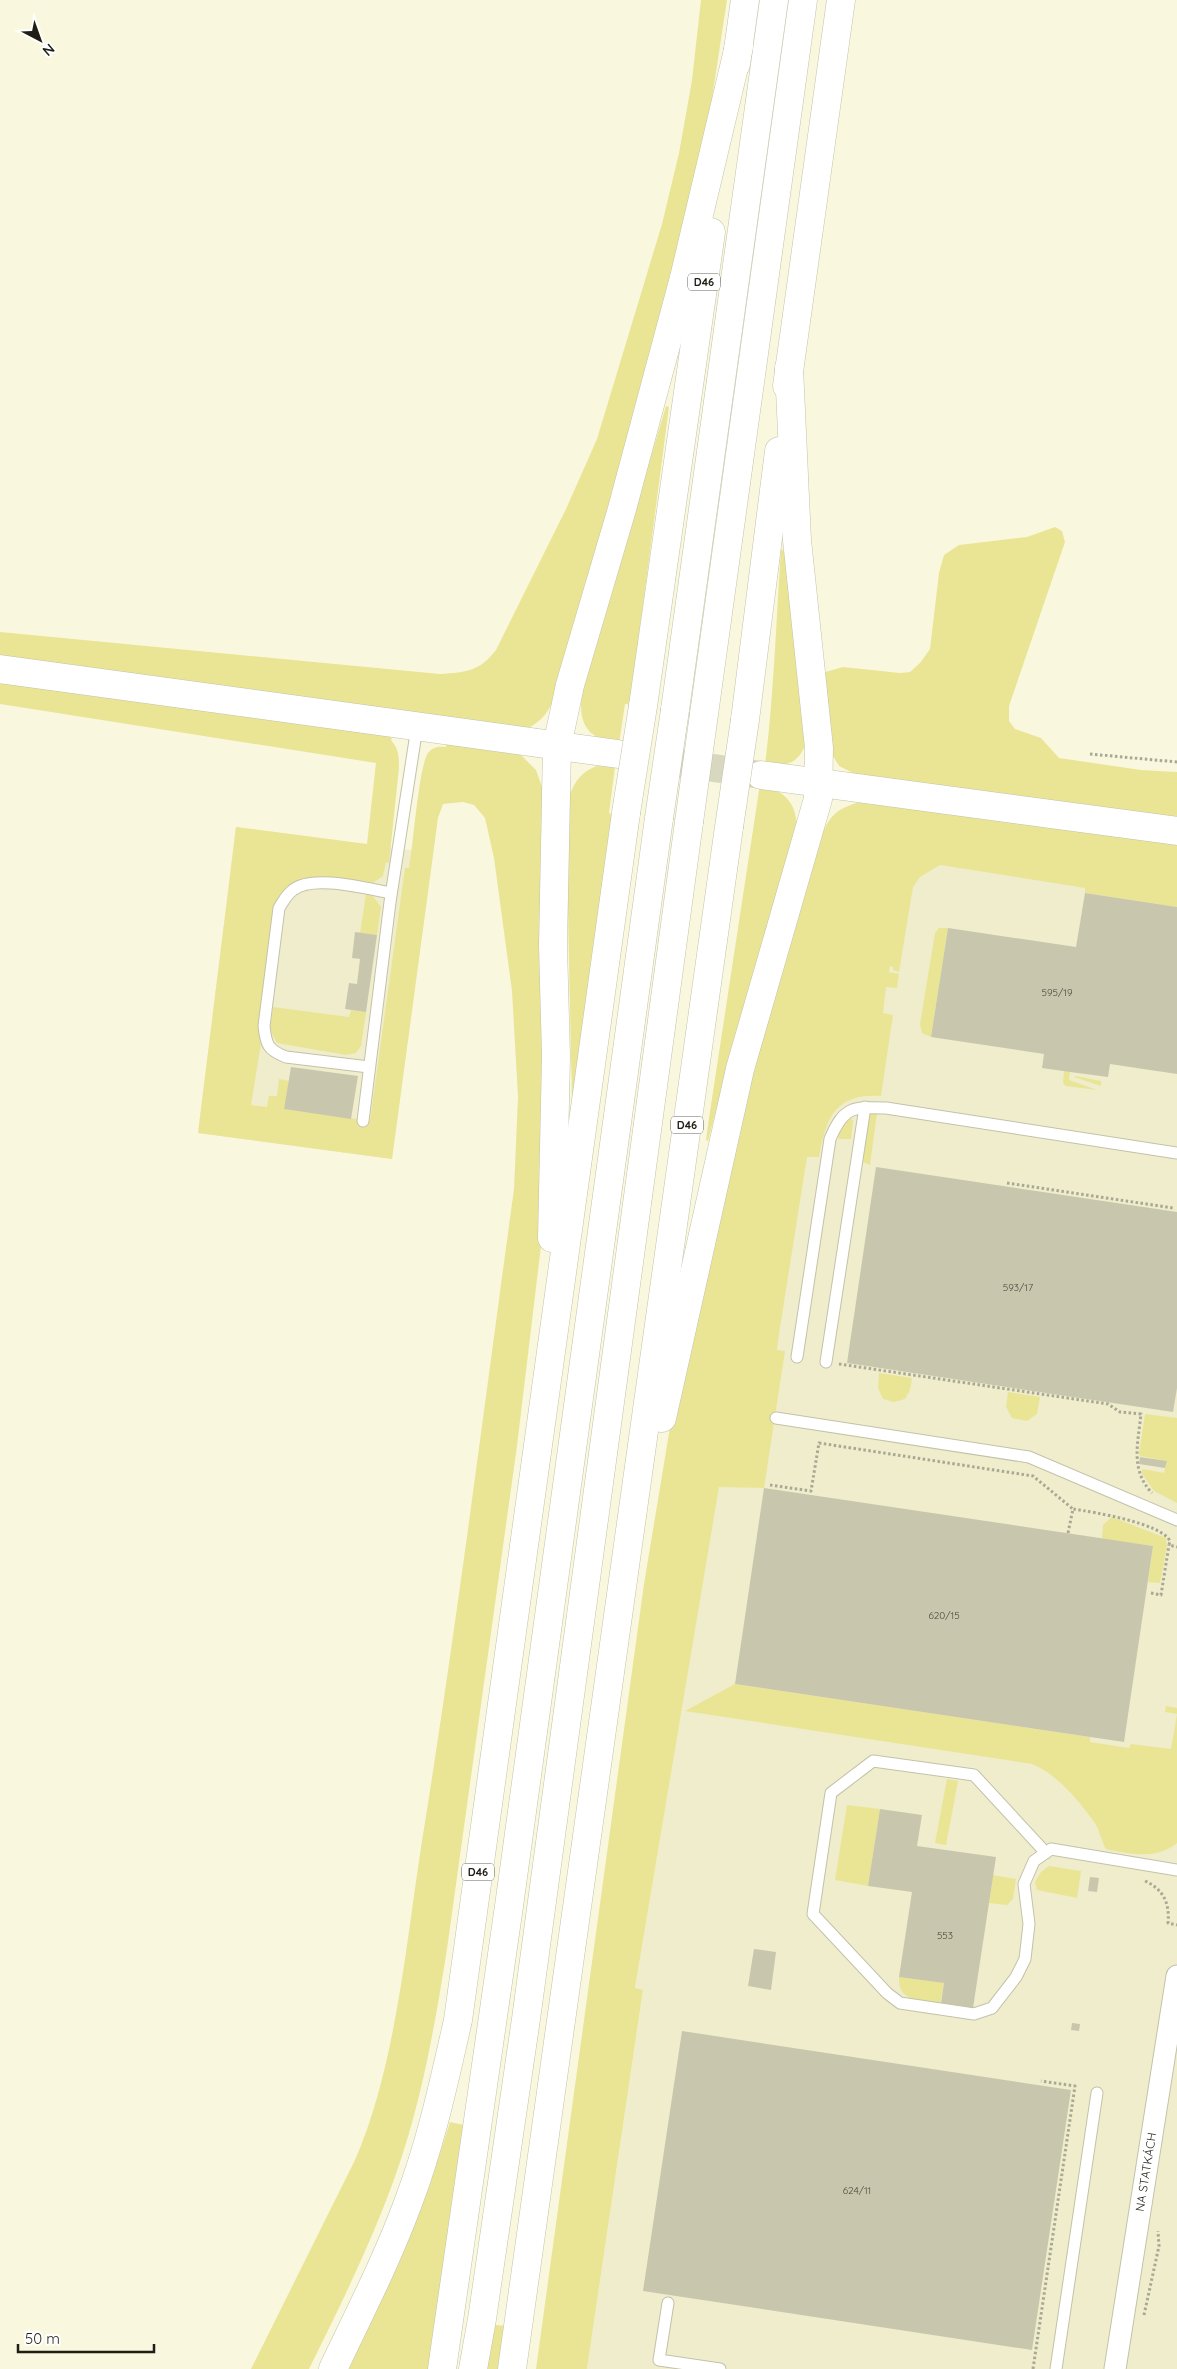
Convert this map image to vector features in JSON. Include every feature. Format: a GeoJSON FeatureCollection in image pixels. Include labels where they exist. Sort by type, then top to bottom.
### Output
{"type":"FeatureCollection","features":[{"type":"Feature","properties":{"kind":"main road","name":"D46"},"geometry":{"type":"LineString","coordinates":[[333,2369],[369,2294],[408,2203],[438,2107],[458,2020],[626,813],[745,0]]}},
{"type":"Feature","properties":{"kind":"main road"},"geometry":{"type":"LineString","coordinates":[[442,2369],[512,1886],[774,0]]}},
{"type":"Feature","properties":{"kind":"main road"},"geometry":{"type":"LineString","coordinates":[[473,2369],[526,2019],[803,0]]}},
{"type":"Feature","properties":{"kind":"main road","name":"D46"},"geometry":{"type":"LineString","coordinates":[[512,2369],[745,720],[789,368],[841,0]]}},
{"type":"Feature","properties":{"kind":"main road"},"geometry":{"type":"LineString","coordinates":[[550,1355],[556,1056],[554,946],[557,746],[570,685],[622,509],[684,278],[739,46]]}},
{"type":"Feature","properties":{"kind":"main road"},"geometry":{"type":"LineString","coordinates":[[618,1620],[740,1068],[814,816],[820,782],[817,731],[797,540],[789,368]]}},
{"type":"Feature","properties":{"kind":"main road"},"geometry":{"type":"LineString","coordinates":[[0,668],[618,754]]}},
{"type":"Feature","properties":{"kind":"main road"},"geometry":{"type":"LineString","coordinates":[[761,775],[1177,831]]}},
{"type":"Feature","properties":{"kind":"street","name":"NA STATKÁCH"},"geometry":{"type":"LineString","coordinates":[[1115,2369],[1177,1976]]}},
{"type":"Feature","properties":{"kind":"lane"},"geometry":{"type":"LineString","coordinates":[[363,1121],[391,893],[417,726]]}},
{"type":"Feature","properties":{"kind":"lane"},"geometry":{"type":"LineString","coordinates":[[369,1067],[286,1057],[275,1053],[266,1043],[264,1026],[280,908],[286,896],[294,888],[306,883],[329,883],[391,893]]}},
{"type":"Feature","properties":{"kind":"lane"},"geometry":{"type":"LineString","coordinates":[[797,1357],[830,1139],[836,1124],[845,1114],[858,1107],[886,1108],[1177,1153]]}},
{"type":"Feature","properties":{"kind":"lane"},"geometry":{"type":"LineString","coordinates":[[826,1362],[865,1107]]}},
{"type":"Feature","properties":{"kind":"lane"},"geometry":{"type":"LineString","coordinates":[[776,1418],[1029,1457],[1177,1520]]}},
{"type":"Feature","properties":{"kind":"lane"},"geometry":{"type":"LineString","coordinates":[[1046,1853],[974,1775],[873,1760],[831,1793],[813,1914],[887,1992],[900,2003],[974,2014],[992,2008],[1016,1977],[1025,1959],[1029,1924],[1024,1884],[1034,1861],[1051,1850],[1177,1870]]}},
{"type":"Feature","properties":{"kind":"lane"},"geometry":{"type":"LineString","coordinates":[[1056,2369],[1097,2093]]}},
{"type":"Feature","properties":{"kind":"lane"},"geometry":{"type":"LineString","coordinates":[[668,2302],[659,2360],[720,2369]]}},
{"type":"Feature","properties":{"kind":"path"},"geometry":{"type":"LineString","coordinates":[[1090,754],[1177,762]]}},
{"type":"Feature","properties":{"kind":"path"},"geometry":{"type":"LineString","coordinates":[[1007,1183],[1173,1208]]}},
{"type":"Feature","properties":{"kind":"path"},"geometry":{"type":"LineString","coordinates":[[826,1362],[1108,1404],[1120,1412],[1141,1414],[1136,1454],[1137,1469],[1144,1484],[1158,1498]]}},
{"type":"Feature","properties":{"kind":"path"},"geometry":{"type":"LineString","coordinates":[[770,1485],[812,1491],[820,1442],[1033,1476],[1073,1509],[1127,1520],[1165,1534],[1170,1541],[1161,1595],[1151,1593]]}},
{"type":"Feature","properties":{"kind":"path"},"geometry":{"type":"LineString","coordinates":[[1068,1533],[1073,1509]]}},
{"type":"Feature","properties":{"kind":"path"},"geometry":{"type":"LineString","coordinates":[[1169,1545],[1177,1546]]}},
{"type":"Feature","properties":{"kind":"path"},"geometry":{"type":"LineString","coordinates":[[1138,1879],[1146,1881],[1160,1890],[1168,1906],[1168,1923],[1177,1925]]}},
{"type":"Feature","properties":{"kind":"path"},"geometry":{"type":"LineString","coordinates":[[1033,2369],[1075,2086],[1040,2081]]}},
{"type":"Feature","properties":{"kind":"shaded area"},"geometry":{"type":"Polygon","coordinates":[[[701,0],[727,0],[698,190],[556,694],[541,719],[526,729],[0,659],[0,632],[440,674],[471,670],[484,663],[496,650],[566,509],[597,439],[662,224],[679,153],[692,80],[701,0]]]}},
{"type":"Feature","properties":{"kind":"shaded area"},"geometry":{"type":"Polygon","coordinates":[[[666,406],[669,407],[630,704],[625,704],[619,744],[596,737],[589,731],[584,724],[582,715],[582,694],[666,406]]]}},
{"type":"Feature","properties":{"kind":"shaded area"},"geometry":{"type":"Polygon","coordinates":[[[1055,527],[1062,531],[1065,542],[1009,706],[1009,721],[1015,729],[1041,738],[1059,758],[1141,770],[1177,772],[1177,821],[859,776],[839,766],[830,751],[822,673],[843,667],[900,673],[910,672],[920,663],[930,649],[939,573],[944,555],[959,545],[1027,537],[1055,527]]]}},
{"type":"Feature","properties":{"kind":"shaded area"},"geometry":{"type":"Polygon","coordinates":[[[781,549],[790,556],[806,744],[798,757],[790,763],[765,765],[773,684],[781,549]]]}},
{"type":"Feature","properties":{"kind":"shaded area"},"geometry":{"type":"Polygon","coordinates":[[[0,678],[389,735],[392,739],[398,753],[399,768],[389,863],[386,862],[383,876],[370,885],[286,890],[251,1105],[267,1107],[269,1096],[277,1096],[279,1079],[289,1081],[285,1109],[370,1121],[405,868],[409,868],[419,789],[428,753],[436,747],[446,747],[446,741],[520,754],[536,770],[542,787],[545,893],[544,1221],[517,1446],[447,1949],[423,2079],[410,2131],[393,2184],[347,2291],[309,2369],[251,2369],[355,2160],[381,2085],[390,2045],[405,1962],[447,1678],[514,1189],[518,1097],[512,991],[494,858],[485,818],[474,805],[463,802],[443,804],[438,818],[392,1159],[198,1133],[236,827],[367,844],[376,763],[0,704],[0,678]]]}},
{"type":"Feature","properties":{"kind":"shaded area"},"geometry":{"type":"Polygon","coordinates":[[[597,766],[615,767],[609,813],[613,815],[572,1105],[566,817],[568,801],[574,786],[583,774],[597,766]]]}},
{"type":"Feature","properties":{"kind":"shaded area"},"geometry":{"type":"Polygon","coordinates":[[[760,784],[775,790],[787,798],[794,810],[797,827],[733,1045],[708,1141],[706,1140],[709,1118],[760,784]]]}},
{"type":"Feature","properties":{"kind":"shaded area"},"geometry":{"type":"Polygon","coordinates":[[[860,802],[1177,844],[1177,907],[1085,893],[1085,888],[940,865],[920,877],[913,887],[899,972],[893,970],[893,967],[890,966],[889,972],[899,974],[897,988],[886,987],[883,1013],[893,1015],[881,1096],[865,1096],[843,1104],[835,1111],[825,1131],[819,1157],[807,1157],[779,1334],[777,1350],[785,1351],[764,1488],[719,1487],[635,1988],[643,1990],[587,2369],[536,2369],[644,1584],[675,1397],[752,1067],[821,837],[831,818],[839,810],[860,802]]]}},
{"type":"Feature","properties":{"kind":"shaded area"},"geometry":{"type":"Polygon","coordinates":[[[236,827],[433,853],[392,1159],[198,1133],[236,827]]]}},
{"type":"Feature","properties":{"kind":"shaded area"},"geometry":{"type":"Polygon","coordinates":[[[890,860],[1177,885],[1177,2369],[587,2369],[643,1991],[635,1988],[732,1405],[890,860]]]}},
{"type":"Feature","properties":{"kind":"shaded area"},"geometry":{"type":"Polygon","coordinates":[[[366,894],[373,896],[381,907],[377,935],[360,933],[366,894]]]}},
{"type":"Feature","properties":{"kind":"shaded area"},"geometry":{"type":"Polygon","coordinates":[[[939,928],[948,928],[931,1037],[922,1033],[920,1024],[935,933],[939,928]]]}},
{"type":"Feature","properties":{"kind":"shaded area"},"geometry":{"type":"Polygon","coordinates":[[[273,1007],[349,1017],[351,1010],[366,1012],[361,1046],[356,1053],[346,1055],[277,1043],[270,1030],[273,1007]]]}},
{"type":"Feature","properties":{"kind":"shaded area"},"geometry":{"type":"Polygon","coordinates":[[[1064,1071],[1070,1072],[1069,1080],[1097,1090],[1066,1086],[1063,1083],[1064,1071]]]}},
{"type":"Feature","properties":{"kind":"shaded area"},"geometry":{"type":"Polygon","coordinates":[[[1074,1077],[1101,1081],[1101,1086],[1074,1077]]]}},
{"type":"Feature","properties":{"kind":"shaded area"},"geometry":{"type":"Polygon","coordinates":[[[870,1112],[877,1113],[870,1165],[863,1162],[870,1112]]]}},
{"type":"Feature","properties":{"kind":"shaded area"},"geometry":{"type":"Polygon","coordinates":[[[851,1118],[853,1121],[851,1139],[838,1138],[844,1124],[851,1118]]]}},
{"type":"Feature","properties":{"kind":"shaded area"},"geometry":{"type":"Polygon","coordinates":[[[879,1373],[912,1378],[910,1390],[905,1399],[894,1402],[883,1399],[878,1388],[879,1373]]]}},
{"type":"Feature","properties":{"kind":"shaded area"},"geometry":{"type":"Polygon","coordinates":[[[1008,1392],[1040,1397],[1037,1414],[1027,1421],[1012,1418],[1006,1407],[1008,1392]]]}},
{"type":"Feature","properties":{"kind":"shaded area"},"geometry":{"type":"Polygon","coordinates":[[[1145,1414],[1177,1418],[1177,1503],[1154,1491],[1141,1472],[1143,1469],[1164,1473],[1167,1461],[1140,1456],[1139,1454],[1145,1414]]]}},
{"type":"Feature","properties":{"kind":"shaded area"},"geometry":{"type":"Polygon","coordinates":[[[1112,1517],[1166,1538],[1167,1546],[1160,1583],[1148,1582],[1153,1546],[1102,1539],[1103,1525],[1112,1517]]]}},
{"type":"Feature","properties":{"kind":"shaded area"},"geometry":{"type":"Polygon","coordinates":[[[735,1684],[1090,1737],[1090,1742],[1129,1748],[1131,1744],[1171,1749],[1177,1714],[1177,1843],[1161,1852],[1152,1854],[1133,1854],[1106,1849],[1095,1823],[1075,1797],[1050,1774],[1032,1764],[685,1711],[735,1684]]]}},
{"type":"Feature","properties":{"kind":"shaded area"},"geometry":{"type":"Polygon","coordinates":[[[1166,1706],[1177,1708],[1177,1714],[1165,1712],[1166,1706]]]}},
{"type":"Feature","properties":{"kind":"shaded area"},"geometry":{"type":"Polygon","coordinates":[[[947,1779],[958,1781],[946,1845],[935,1843],[947,1779]]]}},
{"type":"Feature","properties":{"kind":"shaded area"},"geometry":{"type":"Polygon","coordinates":[[[847,1805],[880,1809],[868,1886],[835,1880],[847,1805]]]}},
{"type":"Feature","properties":{"kind":"shaded area"},"geometry":{"type":"Polygon","coordinates":[[[1049,1866],[1081,1871],[1077,1898],[1037,1890],[1035,1882],[1041,1872],[1049,1866]]]}},
{"type":"Feature","properties":{"kind":"shaded area"},"geometry":{"type":"Polygon","coordinates":[[[993,1875],[1016,1879],[1013,1899],[1007,1905],[989,1903],[993,1875]]]}},
{"type":"Feature","properties":{"kind":"shaded area"},"geometry":{"type":"Polygon","coordinates":[[[899,1977],[944,1983],[940,2004],[919,2001],[906,1996],[899,1985],[899,1977]]]}},
{"type":"Feature","properties":{"kind":"shaded area"},"geometry":{"type":"Polygon","coordinates":[[[450,2122],[464,2125],[428,2369],[349,2369],[401,2256],[429,2188],[450,2122]]]}},
{"type":"Feature","properties":{"kind":"shaded area"},"geometry":{"type":"Polygon","coordinates":[[[495,2325],[507,2326],[500,2369],[487,2369],[495,2325]]]}},
{"type":"Feature","properties":{"kind":"building"},"geometry":{"type":"Polygon","coordinates":[[[1085,893],[1177,907],[1177,1074],[1110,1064],[1108,1077],[1042,1068],[1044,1054],[931,1037],[948,928],[1076,947],[1085,893]]]}},
{"type":"Feature","properties":{"kind":"building"},"geometry":{"type":"Polygon","coordinates":[[[355,932],[377,935],[366,1012],[345,1009],[349,983],[357,984],[360,959],[352,958],[355,932]]]}},
{"type":"Feature","properties":{"kind":"building"},"geometry":{"type":"Polygon","coordinates":[[[291,1067],[358,1076],[351,1119],[284,1109],[291,1067]]]}},
{"type":"Feature","properties":{"kind":"building"},"geometry":{"type":"Polygon","coordinates":[[[876,1167],[1177,1212],[1177,1388],[1173,1412],[847,1363],[876,1167]]]}},
{"type":"Feature","properties":{"kind":"building"},"geometry":{"type":"Polygon","coordinates":[[[1140,1457],[1167,1461],[1165,1468],[1139,1464],[1140,1457]]]}},
{"type":"Feature","properties":{"kind":"building"},"geometry":{"type":"Polygon","coordinates":[[[764,1488],[1153,1546],[1124,1742],[735,1684],[764,1488]]]}},
{"type":"Feature","properties":{"kind":"building"},"geometry":{"type":"Polygon","coordinates":[[[880,1809],[922,1815],[917,1846],[996,1857],[973,2008],[941,2003],[944,1983],[899,1977],[912,1892],[868,1886],[880,1809]]]}},
{"type":"Feature","properties":{"kind":"building"},"geometry":{"type":"Polygon","coordinates":[[[1090,1877],[1099,1878],[1097,1892],[1088,1891],[1090,1877]]]}},
{"type":"Feature","properties":{"kind":"building"},"geometry":{"type":"Polygon","coordinates":[[[754,1949],[776,1952],[771,1990],[748,1986],[754,1949]]]}},
{"type":"Feature","properties":{"kind":"building"},"geometry":{"type":"Polygon","coordinates":[[[1072,2023],[1080,2024],[1079,2031],[1071,2030],[1072,2023]]]}},
{"type":"Feature","properties":{"kind":"building"},"geometry":{"type":"Polygon","coordinates":[[[682,2031],[1071,2090],[1032,2350],[643,2291],[682,2031]]]}},
{"type":"Feature","properties":{"kind":"tunnel"},"geometry":{"type":"LineString","coordinates":[[618,754],[761,775]]}}]}
